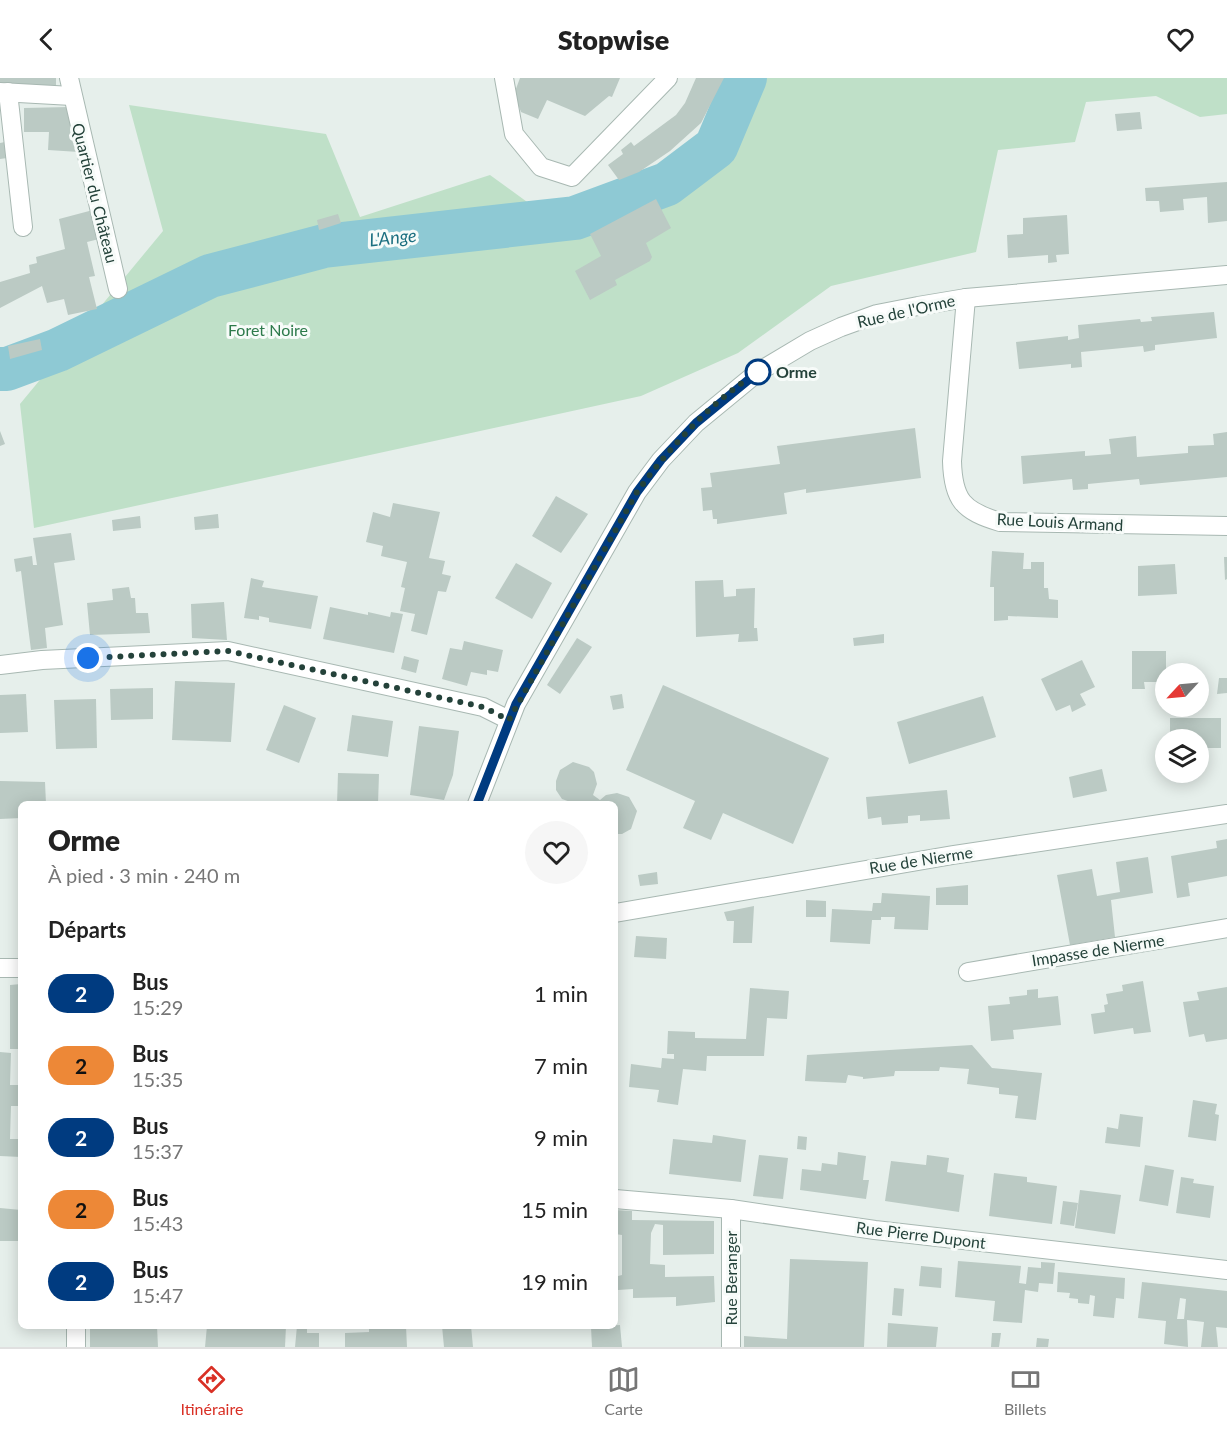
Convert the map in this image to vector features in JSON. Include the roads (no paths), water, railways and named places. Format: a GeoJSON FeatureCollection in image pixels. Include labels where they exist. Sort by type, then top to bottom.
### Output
{"type":"FeatureCollection","features":[{"type":"Feature","properties":{"kind":"street"},"geometry":{"type":"LineString","coordinates":[[504,78],[514,134],[541,167],[572,177],[668,78]]}},
{"type":"Feature","properties":{"kind":"street","name":"Quartier du Château"},"geometry":{"type":"LineString","coordinates":[[23,226],[4,92],[70,87],[118,289]]}},
{"type":"Feature","properties":{"kind":"street","name":"Rue de l'Orme"},"geometry":{"type":"LineString","coordinates":[[478,801],[509,720],[637,492],[661,460],[696,423],[758,372],[810,341],[877,314],[966,298],[1227,274]]}},
{"type":"Feature","properties":{"kind":"street","name":"Rue Louis Armand"},"geometry":{"type":"LineString","coordinates":[[966,298],[951,461],[952,484],[959,499],[974,514],[1000,522],[1227,526]]}},
{"type":"Feature","properties":{"kind":"street"},"geometry":{"type":"LineString","coordinates":[[0,665],[42,660],[228,651],[483,707],[509,720]]}},
{"type":"Feature","properties":{"kind":"street","name":"Rue de Nierme"},"geometry":{"type":"LineString","coordinates":[[618,912],[953,855],[1227,814]]}},
{"type":"Feature","properties":{"kind":"street","name":"Impasse de Nierme"},"geometry":{"type":"LineString","coordinates":[[968,972],[1227,928]]}},
{"type":"Feature","properties":{"kind":"street"},"geometry":{"type":"LineString","coordinates":[[0,968],[18,968]]}},
{"type":"Feature","properties":{"kind":"street","name":"Rue Pierre Dupont"},"geometry":{"type":"LineString","coordinates":[[618,1199],[731,1209],[875,1230],[1227,1270]]}},
{"type":"Feature","properties":{"kind":"street","name":"Rue Beranger"},"geometry":{"type":"LineString","coordinates":[[731,1209],[731,1347]]}},
{"type":"Feature","properties":{"kind":"street"},"geometry":{"type":"LineString","coordinates":[[76,1329],[76,1347]]}},
{"type":"Feature","properties":{"kind":"waterway","name":"L'Ange"},"geometry":{"type":"LineString","coordinates":[[0,369],[7,369],[58,350],[210,276],[324,246],[575,218],[667,184],[716,147],[745,78]]}},
{"type":"Feature","properties":{"kind":"place","name":"Orme"},"geometry":{"type":"Point","coordinates":[758,372]}},
{"type":"Feature","properties":{"kind":"park label","name":"Foret Noire"},"geometry":{"type":"Point","coordinates":[268,330]}}]}
